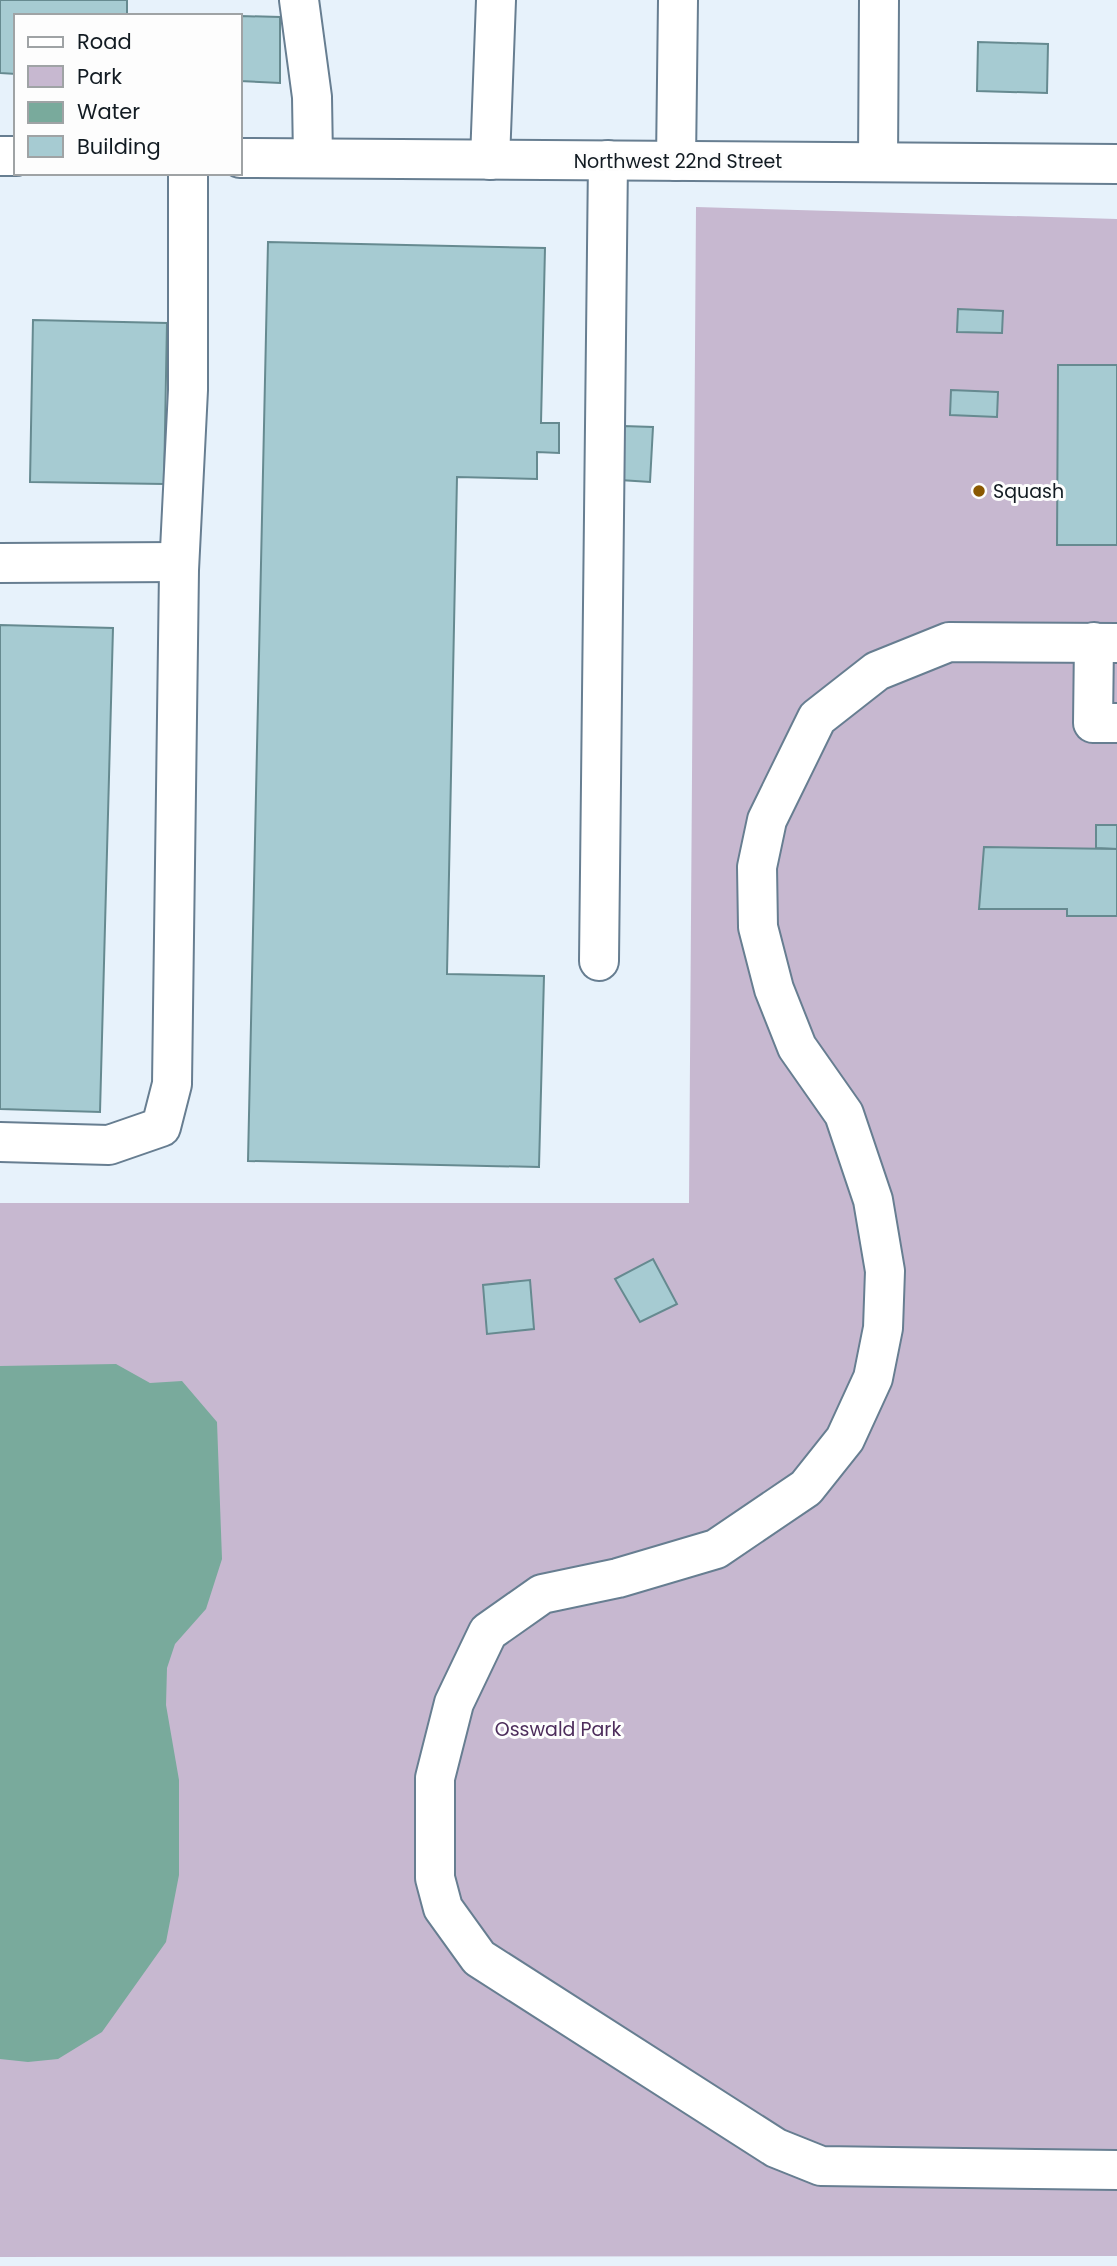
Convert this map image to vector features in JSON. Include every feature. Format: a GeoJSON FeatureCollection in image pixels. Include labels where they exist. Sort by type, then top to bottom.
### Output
{"type":"FeatureCollection","features":[{"type":"Feature","properties":{"kind":"street"},"geometry":{"type":"LineString","coordinates":[[299,0],[312,97],[313,158]]}},
{"type":"Feature","properties":{"kind":"street"},"geometry":{"type":"LineString","coordinates":[[490,160],[496,0]]}},
{"type":"Feature","properties":{"kind":"street"},"geometry":{"type":"LineString","coordinates":[[676,161],[678,0]]}},
{"type":"Feature","properties":{"kind":"street"},"geometry":{"type":"LineString","coordinates":[[878,162],[879,0]]}},
{"type":"Feature","properties":{"kind":"street","name":"Northwest 22nd Street"},"geometry":{"type":"LineString","coordinates":[[242,158],[1117,164]]}},
{"type":"Feature","properties":{"kind":"street"},"geometry":{"type":"LineString","coordinates":[[599,961],[608,160]]}},
{"type":"Feature","properties":{"kind":"street"},"geometry":{"type":"LineString","coordinates":[[0,1142],[109,1145],[161,1127],[172,1084],[179,562],[188,390],[188,175]]}},
{"type":"Feature","properties":{"kind":"street"},"geometry":{"type":"LineString","coordinates":[[0,563],[179,562]]}},
{"type":"Feature","properties":{"kind":"street"},"geometry":{"type":"LineString","coordinates":[[1117,723],[1093,723],[1105,642],[949,642],[877,671],[817,718],[767,820],[757,867],[758,927],[774,989],[797,1047],[844,1114],[873,1200],[885,1271],[883,1328],[873,1378],[845,1439],[806,1488],[716,1549],[618,1578],[542,1594],[488,1632],[454,1703],[435,1779],[433,1835],[435,1878],[443,1908],[479,1958],[776,2148],[821,2166],[1117,2170]]}},
{"type":"Feature","properties":{"kind":"green space","name":"Osswald Park"},"geometry":{"type":"Polygon","coordinates":[[[696,207],[1117,219],[1117,2256],[0,2257],[0,1203],[689,1203],[696,207]]]}},
{"type":"Feature","properties":{"kind":"water"},"geometry":{"type":"Polygon","coordinates":[[[116,1364],[150,1383],[182,1381],[217,1422],[222,1559],[206,1609],[175,1644],[167,1668],[166,1705],[179,1780],[179,1875],[166,1942],[102,2032],[58,2059],[28,2062],[0,2059],[0,1366],[116,1364]]]}},
{"type":"Feature","properties":{"kind":"building"},"geometry":{"type":"Polygon","coordinates":[[[0,0],[127,0],[127,14],[14,14],[14,74],[0,73],[0,0]]]}},
{"type":"Feature","properties":{"kind":"building"},"geometry":{"type":"Polygon","coordinates":[[[242,16],[280,17],[280,83],[242,81],[242,16]]]}},
{"type":"Feature","properties":{"kind":"building"},"geometry":{"type":"Polygon","coordinates":[[[978,42],[1048,44],[1047,93],[977,91],[978,42]]]}},
{"type":"Feature","properties":{"kind":"building"},"geometry":{"type":"Polygon","coordinates":[[[268,242],[545,248],[541,423],[559,423],[559,453],[537,452],[537,479],[457,477],[447,974],[544,976],[539,1167],[248,1161],[268,242]]]}},
{"type":"Feature","properties":{"kind":"building"},"geometry":{"type":"Polygon","coordinates":[[[958,309],[1003,311],[1002,333],[957,332],[958,309]]]}},
{"type":"Feature","properties":{"kind":"building"},"geometry":{"type":"Polygon","coordinates":[[[33,320],[167,323],[164,484],[30,482],[33,320]]]}},
{"type":"Feature","properties":{"kind":"building"},"geometry":{"type":"Polygon","coordinates":[[[1058,365],[1117,365],[1117,545],[1057,545],[1058,365]]]}},
{"type":"Feature","properties":{"kind":"building"},"geometry":{"type":"Polygon","coordinates":[[[951,390],[998,392],[997,417],[950,415],[951,390]]]}},
{"type":"Feature","properties":{"kind":"building"},"geometry":{"type":"Polygon","coordinates":[[[623,426],[653,427],[650,482],[620,480],[623,426]]]}},
{"type":"Feature","properties":{"kind":"building"},"geometry":{"type":"Polygon","coordinates":[[[0,625],[113,628],[100,1112],[0,1109],[0,625]]]}},
{"type":"Feature","properties":{"kind":"building"},"geometry":{"type":"Polygon","coordinates":[[[1096,825],[1117,825],[1117,849],[1096,848],[1096,825]]]}},
{"type":"Feature","properties":{"kind":"building"},"geometry":{"type":"Polygon","coordinates":[[[984,847],[1117,849],[1117,916],[1067,916],[1067,909],[979,909],[984,847]]]}},
{"type":"Feature","properties":{"kind":"building"},"geometry":{"type":"Polygon","coordinates":[[[653,1259],[677,1304],[640,1322],[615,1279],[653,1259]]]}},
{"type":"Feature","properties":{"kind":"building"},"geometry":{"type":"Polygon","coordinates":[[[530,1280],[534,1329],[487,1334],[483,1285],[530,1280]]]}},
{"type":"Feature","properties":{"kind":"place","name":"Squash"},"geometry":{"type":"Point","coordinates":[979,491]}}]}
